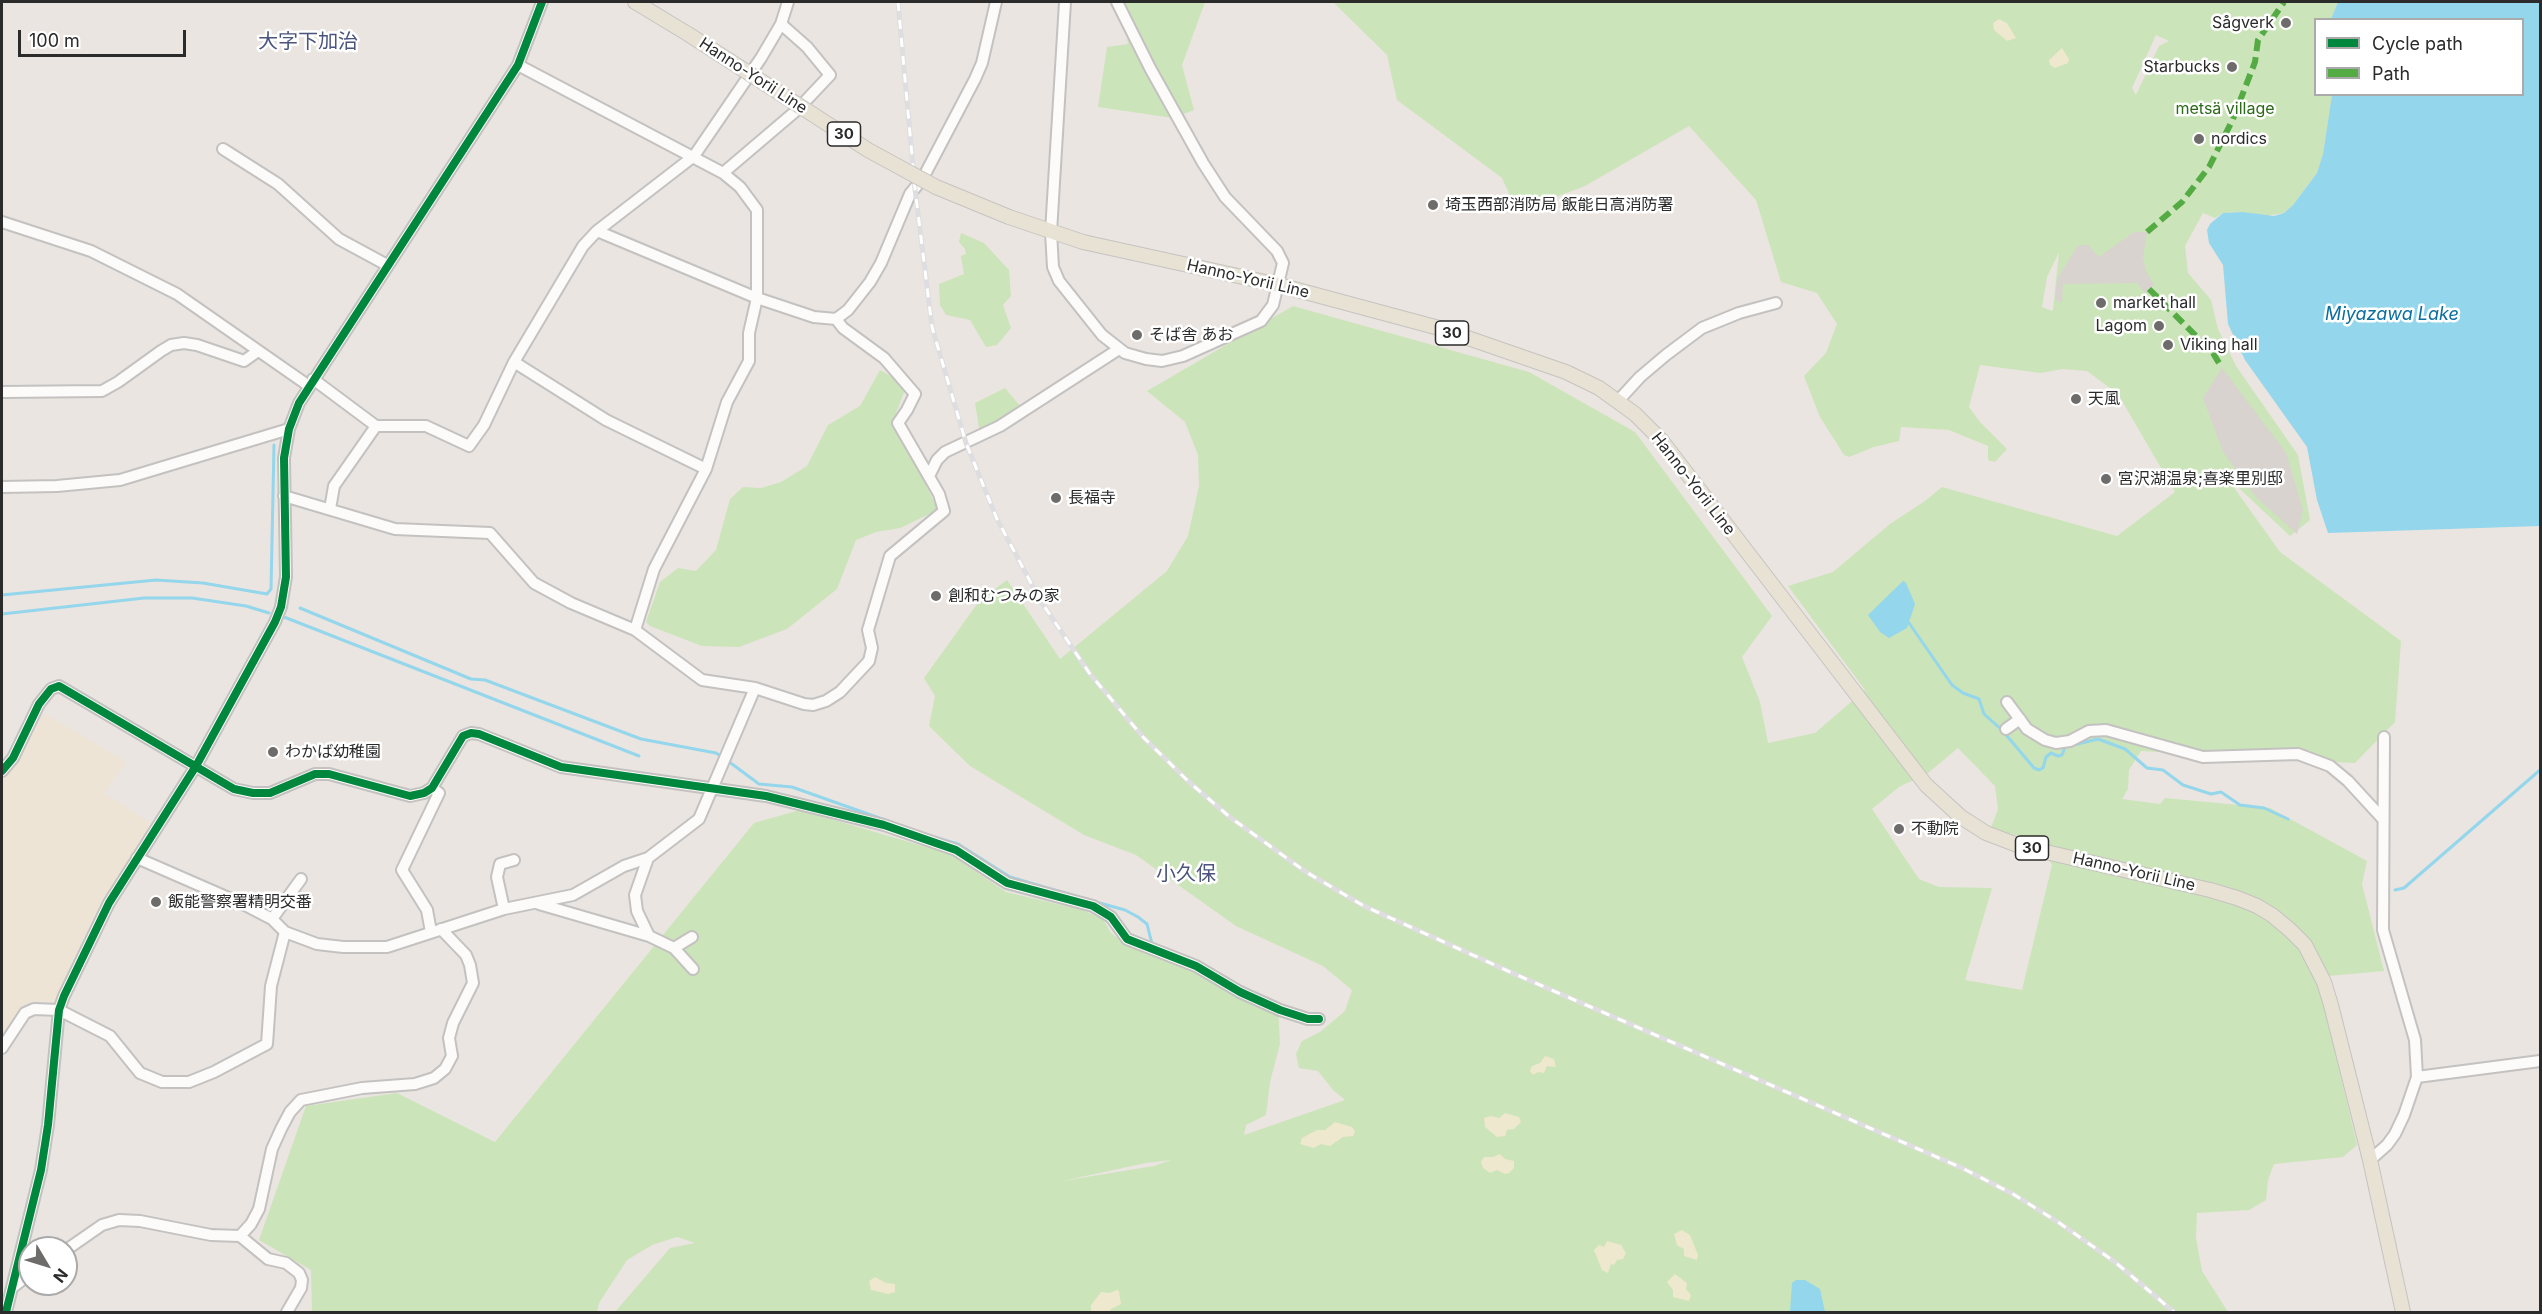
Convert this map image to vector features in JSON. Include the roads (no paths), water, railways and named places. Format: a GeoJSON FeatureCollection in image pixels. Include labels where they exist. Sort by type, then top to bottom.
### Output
{"type":"FeatureCollection","features":[{"type":"Feature","properties":{"kind":"main road","name":"Hanno-Yorii Line"},"geometry":{"type":"LineString","coordinates":[[635,2],[868,150],[936,187],[1009,217],[1083,242],[1368,307],[1566,372],[1618,401],[1635,414],[1662,441],[1926,785],[1961,817],[1986,833],[2020,846],[2237,898],[2257,906],[2290,930],[2305,945],[2324,982],[2370,1160],[2403,1312]]}},
{"type":"Feature","properties":{"kind":"street"},"geometry":{"type":"LineString","coordinates":[[6,1312],[41,1170],[48,1125],[59,1010],[100,919],[196,766],[264,643],[281,607],[286,578],[284,458],[289,429],[299,402],[518,65],[542,2]]}},
{"type":"Feature","properties":{"kind":"street"},"geometry":{"type":"LineString","coordinates":[[2,222],[91,251],[177,294],[258,351],[376,426],[426,426],[469,446],[484,425],[514,362],[583,246],[597,231],[693,156],[741,89],[781,24],[789,2]]}},
{"type":"Feature","properties":{"kind":"street"},"geometry":{"type":"LineString","coordinates":[[597,231],[757,298],[814,317],[836,319],[848,310],[870,282],[910,194],[923,178],[975,78],[982,63],[996,2]]}},
{"type":"Feature","properties":{"kind":"street"},"geometry":{"type":"LineString","coordinates":[[1065,2],[1051,232],[1053,267],[1059,281],[1102,335],[1119,349],[1146,359],[1162,361],[1183,356],[1261,321],[1273,305],[1283,263],[1281,256],[1225,196],[1203,163],[1150,68],[1117,2]]}},
{"type":"Feature","properties":{"kind":"street"},"geometry":{"type":"LineString","coordinates":[[723,173],[789,117],[830,76],[807,47],[781,24]]}},
{"type":"Feature","properties":{"kind":"street"},"geometry":{"type":"LineString","coordinates":[[518,65],[723,173],[740,188],[757,210],[757,298],[749,333],[749,361],[727,402],[706,469],[654,569],[635,630]]}},
{"type":"Feature","properties":{"kind":"street"},"geometry":{"type":"LineString","coordinates":[[223,149],[278,184],[339,239],[387,265]]}},
{"type":"Feature","properties":{"kind":"street"},"geometry":{"type":"LineString","coordinates":[[1618,401],[1640,377],[1702,328],[1739,313],[1776,303]]}},
{"type":"Feature","properties":{"kind":"street"},"geometry":{"type":"LineString","coordinates":[[285,495],[395,529],[490,533],[534,583],[571,603],[635,630],[702,680],[755,688],[813,705],[826,701],[840,692],[869,661],[872,648],[868,630],[890,556],[906,540],[944,511],[939,494],[898,423],[915,394],[884,358],[843,328],[836,319]]}},
{"type":"Feature","properties":{"kind":"street"},"geometry":{"type":"LineString","coordinates":[[2,392],[102,391],[171,345],[184,343],[197,345],[244,361],[258,351]]}},
{"type":"Feature","properties":{"kind":"street"},"geometry":{"type":"LineString","coordinates":[[929,476],[937,460],[945,452],[1000,426],[1119,349]]}},
{"type":"Feature","properties":{"kind":"street"},"geometry":{"type":"LineString","coordinates":[[514,362],[606,420],[706,469]]}},
{"type":"Feature","properties":{"kind":"street"},"geometry":{"type":"LineString","coordinates":[[330,509],[334,486],[376,426]]}},
{"type":"Feature","properties":{"kind":"street"},"geometry":{"type":"LineString","coordinates":[[2,487],[57,486],[120,480],[289,429]]}},
{"type":"Feature","properties":{"kind":"street"},"geometry":{"type":"LineString","coordinates":[[2,771],[13,758],[39,704],[51,689],[58,686],[234,789],[254,793],[270,793],[315,774],[329,774],[410,796],[432,788],[458,742],[463,736],[471,733],[561,767],[766,796],[884,825],[956,850],[1007,883],[1105,911],[1127,939],[1196,966],[1250,997],[1295,1016],[1319,1019]]}},
{"type":"Feature","properties":{"kind":"street"},"geometry":{"type":"LineString","coordinates":[[137,858],[247,906],[272,919],[285,932],[317,944],[343,947],[387,947],[504,909],[538,904],[573,895],[624,866],[648,858],[699,819],[755,688]]}},
{"type":"Feature","properties":{"kind":"street"},"geometry":{"type":"LineString","coordinates":[[2007,702],[2036,736],[2056,743],[2070,741],[2089,731],[2106,730],[2203,757],[2298,754],[2330,766],[2348,781],[2382,818]]}},
{"type":"Feature","properties":{"kind":"street"},"geometry":{"type":"LineString","coordinates":[[2006,729],[2020,719]]}},
{"type":"Feature","properties":{"kind":"street"},"geometry":{"type":"LineString","coordinates":[[2370,1160],[2387,1146],[2395,1134],[2417,1077],[2415,1040],[2383,930],[2382,818],[2385,737]]}},
{"type":"Feature","properties":{"kind":"street"},"geometry":{"type":"LineString","coordinates":[[240,1236],[251,1224],[259,1209],[272,1149],[290,1112],[301,1100],[362,1088],[415,1084],[434,1078],[445,1069],[452,1056],[449,1038],[453,1023],[473,982],[470,965],[466,955],[436,931],[427,910],[402,870],[439,793],[432,788]]}},
{"type":"Feature","properties":{"kind":"street"},"geometry":{"type":"LineString","coordinates":[[648,858],[635,895],[637,911],[649,936]]}},
{"type":"Feature","properties":{"kind":"street"},"geometry":{"type":"LineString","coordinates":[[504,909],[497,877],[500,864],[514,860]]}},
{"type":"Feature","properties":{"kind":"street"},"geometry":{"type":"LineString","coordinates":[[272,919],[301,879]]}},
{"type":"Feature","properties":{"kind":"street"},"geometry":{"type":"LineString","coordinates":[[538,904],[649,936],[674,948],[693,969]]}},
{"type":"Feature","properties":{"kind":"street"},"geometry":{"type":"LineString","coordinates":[[2,1048],[25,1013],[34,1009],[59,1010],[110,1036],[140,1073],[162,1082],[189,1082],[214,1072],[267,1044],[271,986],[285,932]]}},
{"type":"Feature","properties":{"kind":"street"},"geometry":{"type":"LineString","coordinates":[[674,948],[692,937]]}},
{"type":"Feature","properties":{"kind":"street"},"geometry":{"type":"LineString","coordinates":[[2417,1077],[2541,1061]]}},
{"type":"Feature","properties":{"kind":"street"},"geometry":{"type":"LineString","coordinates":[[78,1242],[102,1225],[119,1220],[212,1235],[240,1236],[268,1259],[286,1263],[299,1273],[302,1280],[300,1288],[287,1312]]}},
{"type":"Feature","properties":{"kind":"street"},"geometry":{"type":"LineString","coordinates":[[13,1287],[18,1283]]}},
{"type":"Feature","properties":{"kind":"water","name":"Miyazawa Lake"},"geometry":{"type":"Polygon","coordinates":[[[2338,2],[2540,2],[2540,526],[2328,533],[2317,500],[2307,447],[2245,360],[2228,324],[2223,265],[2209,243],[2207,230],[2210,224],[2223,213],[2243,212],[2274,216],[2284,213],[2293,205],[2317,173],[2323,154],[2332,96],[2524,96],[2524,18],[2331,18],[2338,2]]]}},
{"type":"Feature","properties":{"kind":"water"},"geometry":{"type":"Polygon","coordinates":[[[1903,581],[1915,604],[1907,628],[1889,638],[1880,632],[1868,615],[1903,581]]]}},
{"type":"Feature","properties":{"kind":"water"},"geometry":{"type":"Polygon","coordinates":[[[1796,1280],[1805,1280],[1820,1289],[1825,1312],[1790,1312],[1792,1283],[1796,1280]]]}},
{"type":"Feature","properties":{"kind":"waterway"},"geometry":{"type":"LineString","coordinates":[[2,595],[156,580],[203,583],[267,594],[271,589],[274,445]]}},
{"type":"Feature","properties":{"kind":"waterway"},"geometry":{"type":"LineString","coordinates":[[2,614],[144,598],[192,598],[246,606],[269,613]]}},
{"type":"Feature","properties":{"kind":"waterway"},"geometry":{"type":"LineString","coordinates":[[300,608],[471,679],[485,680],[641,739],[716,753],[722,757]]}},
{"type":"Feature","properties":{"kind":"waterway"},"geometry":{"type":"LineString","coordinates":[[284,617],[639,756]]}},
{"type":"Feature","properties":{"kind":"waterway"},"geometry":{"type":"LineString","coordinates":[[1909,623],[1952,685],[1963,693],[1979,699],[1984,714],[2002,730],[2034,768],[2039,770],[2043,768],[2046,757],[2051,753],[2062,755],[2065,747],[2098,739],[2125,749],[2147,768],[2163,770],[2183,785],[2211,794],[2221,792],[2240,805],[2264,808],[2288,819]]}},
{"type":"Feature","properties":{"kind":"waterway"},"geometry":{"type":"LineString","coordinates":[[728,761],[759,784],[792,787],[916,831]]}},
{"type":"Feature","properties":{"kind":"waterway"},"geometry":{"type":"LineString","coordinates":[[2395,890],[2404,888],[2540,770]]}},
{"type":"Feature","properties":{"kind":"waterway"},"geometry":{"type":"LineString","coordinates":[[930,836],[958,844],[1010,877],[1075,896]]}},
{"type":"Feature","properties":{"kind":"waterway"},"geometry":{"type":"LineString","coordinates":[[1096,902],[1125,910],[1138,917],[1147,924],[1152,944]]}},
{"type":"Feature","properties":{"kind":"railway"},"geometry":{"type":"LineString","coordinates":[[898,2],[915,189],[932,327],[966,443],[997,519],[1040,600],[1090,674],[1143,737],[1189,782],[1231,818],[1306,872],[1364,906],[1517,975],[1962,1168],[2013,1194],[2058,1222],[2115,1262],[2174,1312]]}},
{"type":"Feature","properties":{"kind":"place","name":"Sågverk"},"geometry":{"type":"Point","coordinates":[2286,23]}},
{"type":"Feature","properties":{"kind":"place","name":"Starbucks"},"geometry":{"type":"Point","coordinates":[2232,67]}},
{"type":"Feature","properties":{"kind":"place","name":"nordics"},"geometry":{"type":"Point","coordinates":[2199,139]}},
{"type":"Feature","properties":{"kind":"place","name":"埼玉西部消防局 飯能日高消防署"},"geometry":{"type":"Point","coordinates":[1433,205]}},
{"type":"Feature","properties":{"kind":"place","name":"market hall"},"geometry":{"type":"Point","coordinates":[2101,303]}},
{"type":"Feature","properties":{"kind":"place","name":"Lagom"},"geometry":{"type":"Point","coordinates":[2159,326]}},
{"type":"Feature","properties":{"kind":"place","name":"そば舎 あお"},"geometry":{"type":"Point","coordinates":[1137,335]}},
{"type":"Feature","properties":{"kind":"place","name":"Viking hall"},"geometry":{"type":"Point","coordinates":[2168,345]}},
{"type":"Feature","properties":{"kind":"place","name":"天風"},"geometry":{"type":"Point","coordinates":[2076,399]}},
{"type":"Feature","properties":{"kind":"place","name":"宮沢湖温泉;喜楽里別邸"},"geometry":{"type":"Point","coordinates":[2106,479]}},
{"type":"Feature","properties":{"kind":"place","name":"長福寺"},"geometry":{"type":"Point","coordinates":[1056,498]}},
{"type":"Feature","properties":{"kind":"place","name":"創和むつみの家"},"geometry":{"type":"Point","coordinates":[936,596]}},
{"type":"Feature","properties":{"kind":"place","name":"わかば幼稚園"},"geometry":{"type":"Point","coordinates":[273,752]}},
{"type":"Feature","properties":{"kind":"place","name":"不動院"},"geometry":{"type":"Point","coordinates":[1899,829]}},
{"type":"Feature","properties":{"kind":"place","name":"飯能警察署精明交番"},"geometry":{"type":"Point","coordinates":[156,902]}},
{"type":"Feature","properties":{"kind":"district","name":"大字下加治"},"geometry":{"type":"Point","coordinates":[308,42]}},
{"type":"Feature","properties":{"kind":"district","name":"小久保"},"geometry":{"type":"Point","coordinates":[1186,874]}},
{"type":"Feature","properties":{"kind":"park label","name":"metsä village"},"geometry":{"type":"Point","coordinates":[2225,109]}}]}
